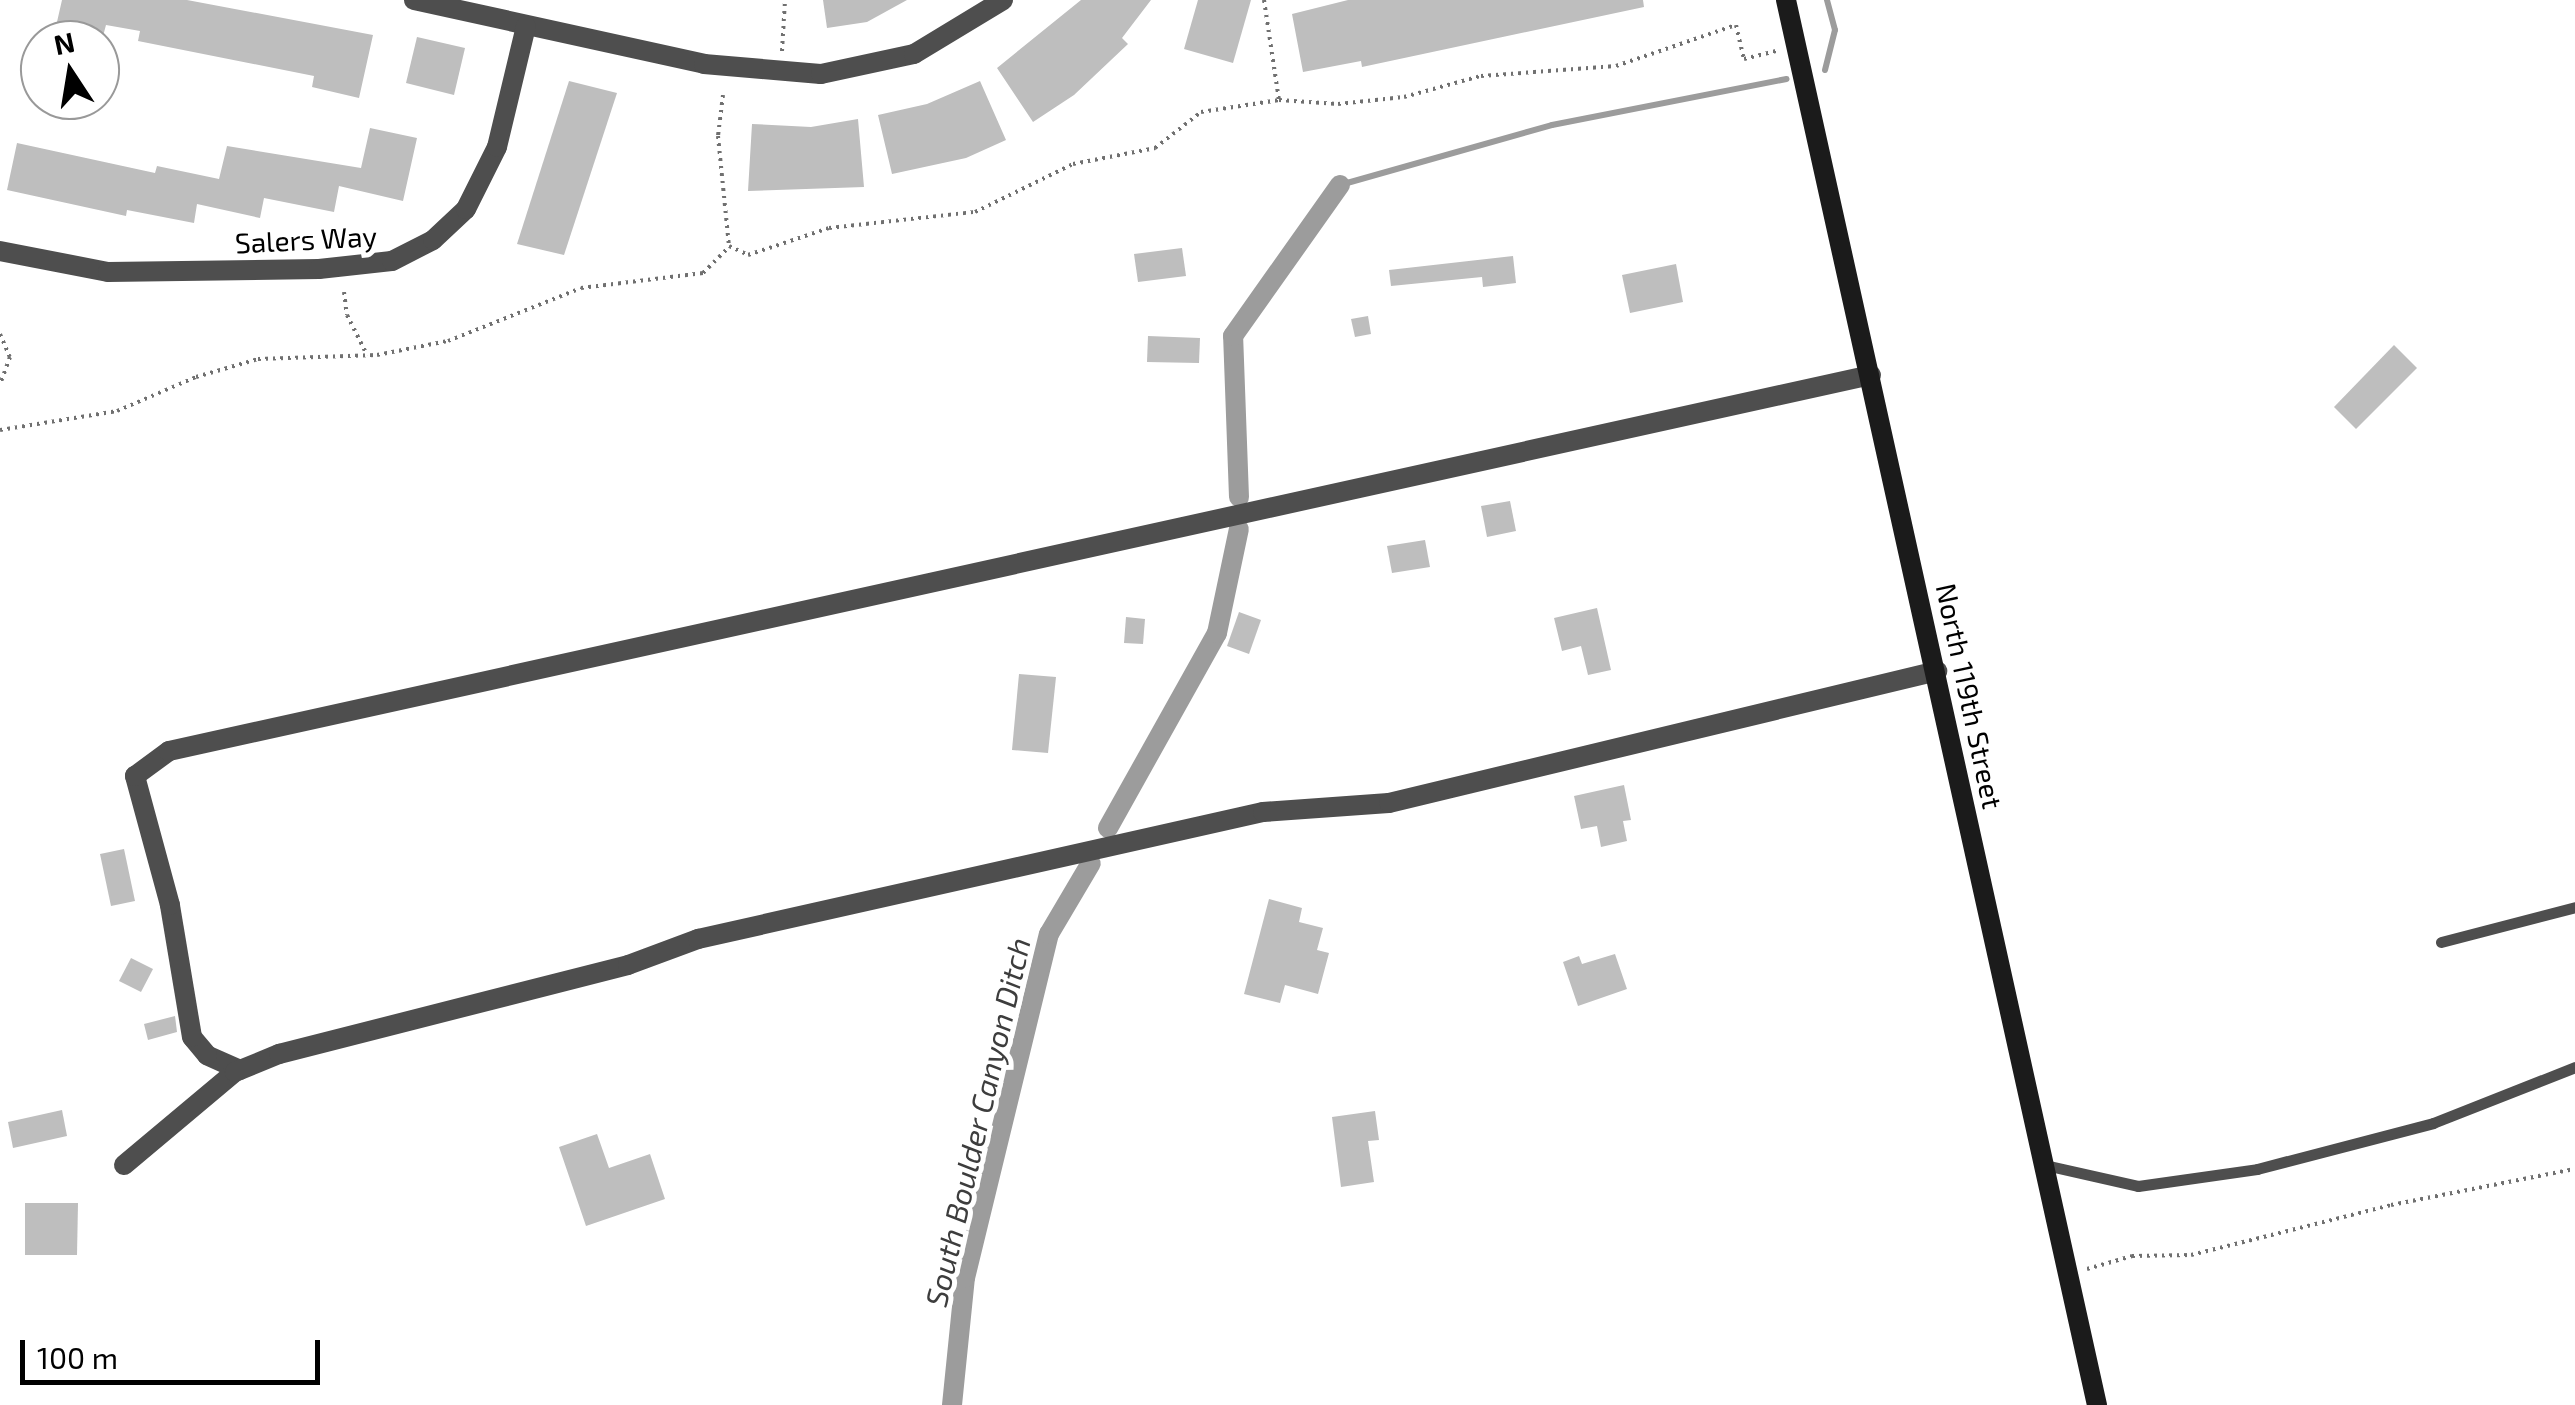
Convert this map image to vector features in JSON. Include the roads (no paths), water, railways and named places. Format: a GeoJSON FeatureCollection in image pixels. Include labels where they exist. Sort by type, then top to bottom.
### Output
{"type":"FeatureCollection","features":[{"type":"Feature","properties":{"kind":"street"},"geometry":{"type":"LineString","coordinates":[[414,0],[704,64],[820,74],[914,54],[1003,0]]}},
{"type":"Feature","properties":{"kind":"street","name":"North 119th Street"},"geometry":{"type":"LineString","coordinates":[[1786,0],[2097,1405]]}},
{"type":"Feature","properties":{"kind":"street","name":"Salers Way"},"geometry":{"type":"LineString","coordinates":[[0,251],[108,272],[319,269],[392,261],[434,240],[466,209],[497,147],[526,26]]}},
{"type":"Feature","properties":{"kind":"street"},"geometry":{"type":"LineString","coordinates":[[240,1070],[207,1055],[192,1037],[170,905],[136,776],[169,752],[1871,375]]}},
{"type":"Feature","properties":{"kind":"street"},"geometry":{"type":"LineString","coordinates":[[124,1165],[240,1070],[279,1054],[829,906],[1263,812],[1389,803],[1937,671]]}},
{"type":"Feature","properties":{"kind":"lane"},"geometry":{"type":"LineString","coordinates":[[2441,942],[2575,907]]}},
{"type":"Feature","properties":{"kind":"lane"},"geometry":{"type":"LineString","coordinates":[[2045,1165],[2138,1186],[2275,1166],[2452,1117],[2575,1067]]}},
{"type":"Feature","properties":{"kind":"waterway"},"geometry":{"type":"LineString","coordinates":[[1825,70],[1835,30],[1827,0]]}},
{"type":"Feature","properties":{"kind":"waterway"},"geometry":{"type":"LineString","coordinates":[[1340,185],[1552,125],[1787,79]]}},
{"type":"Feature","properties":{"kind":"waterway","name":"South Boulder Canyon Ditch"},"geometry":{"type":"LineString","coordinates":[[1239,497],[1233,336],[1340,185]]}},
{"type":"Feature","properties":{"kind":"waterway","name":"South Boulder Canyon Ditch"},"geometry":{"type":"LineString","coordinates":[[1108,828],[1217,633],[1239,529]]}},
{"type":"Feature","properties":{"kind":"waterway","name":"South Boulder Canyon Ditch"},"geometry":{"type":"LineString","coordinates":[[952,1405],[965,1278],[1049,934],[1091,863]]}}]}
